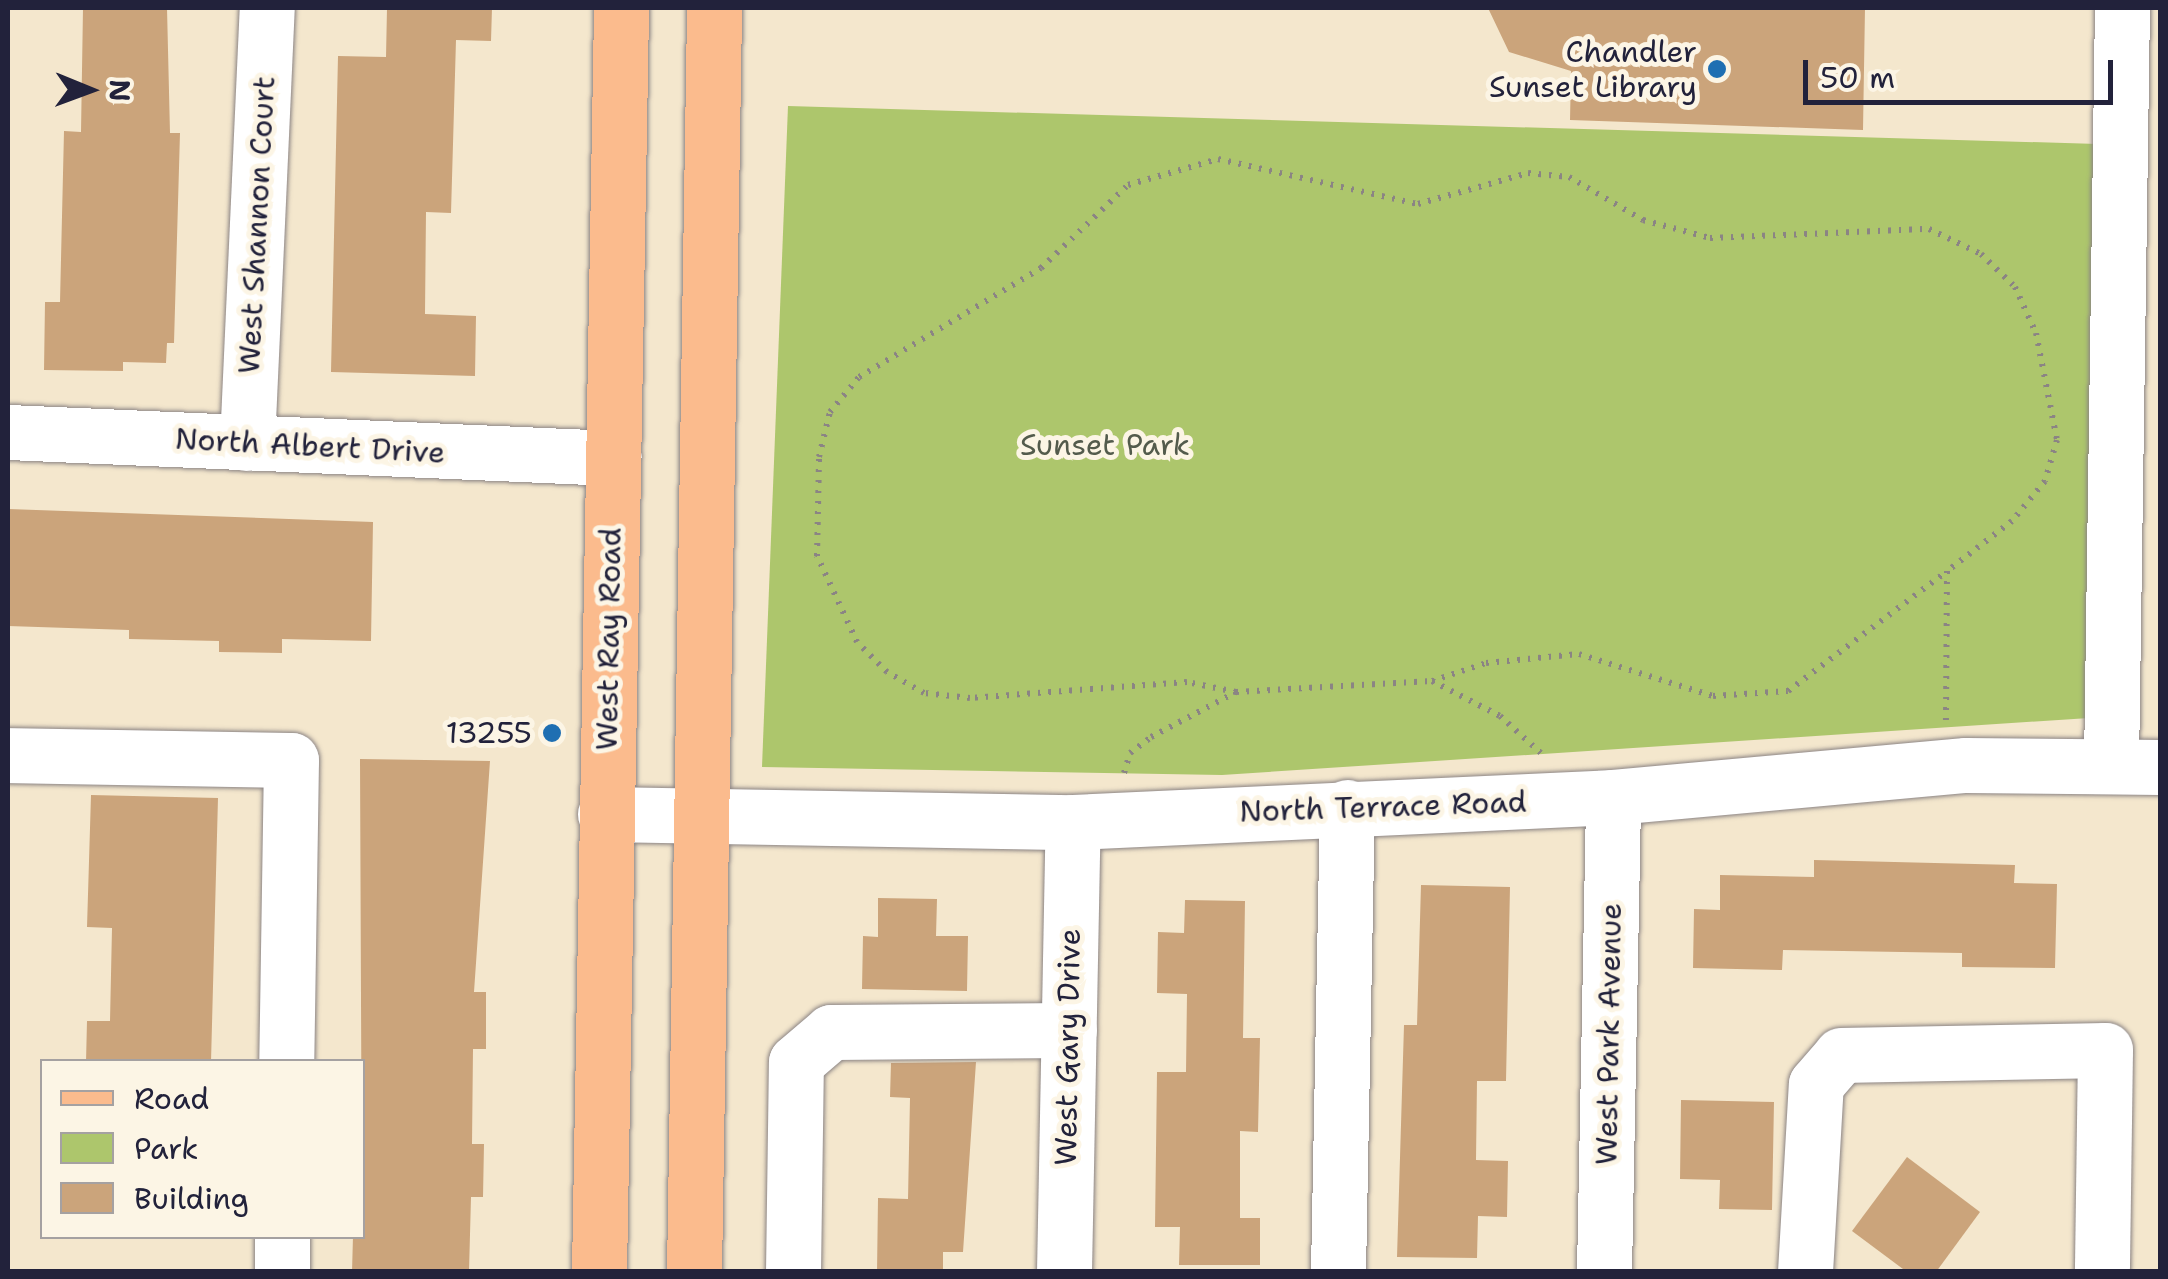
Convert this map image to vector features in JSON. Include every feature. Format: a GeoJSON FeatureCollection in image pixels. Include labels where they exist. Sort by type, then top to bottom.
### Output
{"type":"FeatureCollection","features":[{"type":"Feature","properties":{"kind":"main road","name":"West Ray Road"},"geometry":{"type":"LineString","coordinates":[[599,1272],[620,8]]}},
{"type":"Feature","properties":{"kind":"main road"},"geometry":{"type":"LineString","coordinates":[[694,1272],[714,8]]}},
{"type":"Feature","properties":{"kind":"street","name":"West Shannon Court"},"geometry":{"type":"LineString","coordinates":[[247,443],[266,8]]}},
{"type":"Feature","properties":{"kind":"street"},"geometry":{"type":"LineString","coordinates":[[2122,8],[2136,766]]}},
{"type":"Feature","properties":{"kind":"street","name":"North Albert Drive"},"geometry":{"type":"LineString","coordinates":[[8,432],[613,458]]}},
{"type":"Feature","properties":{"kind":"street"},"geometry":{"type":"LineString","coordinates":[[8,755],[291,760],[286,1059]]}},
{"type":"Feature","properties":{"kind":"street","name":"North Terrace Road"},"geometry":{"type":"LineString","coordinates":[[605,814],[1093,821],[1588,798],[1946,766],[2136,766]]}},
{"type":"Feature","properties":{"kind":"street","name":"West Park Avenue"},"geometry":{"type":"LineString","coordinates":[[1588,798],[1604,1272]]}},
{"type":"Feature","properties":{"kind":"street"},"geometry":{"type":"LineString","coordinates":[[1338,1272],[1348,807]]}},
{"type":"Feature","properties":{"kind":"street","name":"West Gary Drive"},"geometry":{"type":"LineString","coordinates":[[1064,1272],[1069,1030],[1093,821]]}},
{"type":"Feature","properties":{"kind":"street"},"geometry":{"type":"LineString","coordinates":[[792,1272],[796,1062],[831,1032],[1069,1030]]}},
{"type":"Feature","properties":{"kind":"street"},"geometry":{"type":"LineString","coordinates":[[1805,1272],[1816,1084],[1841,1055],[2105,1050],[2102,1272]]}},
{"type":"Feature","properties":{"kind":"street"},"geometry":{"type":"LineString","coordinates":[[282,1239],[282,1272]]}},
{"type":"Feature","properties":{"kind":"path"},"geometry":{"type":"LineString","coordinates":[[1218,159],[1418,204],[1528,173],[1569,177],[1643,220],[1710,238],[1914,228],[1980,254],[2014,287],[2036,333],[2057,440],[2045,480],[2012,521],[1948,571],[1788,691],[1713,696],[1579,654],[1486,663],[1432,681],[1236,692],[1187,682],[924,694],[857,642],[817,556],[812,504],[830,412],[858,377],[1041,268],[1114,194],[1168,168],[1218,159]]}},
{"type":"Feature","properties":{"kind":"path"},"geometry":{"type":"LineString","coordinates":[[1946,766],[1948,571]]}},
{"type":"Feature","properties":{"kind":"path"},"geometry":{"type":"LineString","coordinates":[[1432,681],[1535,740],[1588,798]]}},
{"type":"Feature","properties":{"kind":"path"},"geometry":{"type":"LineString","coordinates":[[1093,821],[1130,753],[1236,692]]}},
{"type":"Feature","properties":{"kind":"green space","name":"Sunset Park"},"geometry":{"type":"Polygon","coordinates":[[[788,106],[2098,144],[2089,718],[1222,775],[762,767],[788,106]]]}},
{"type":"Feature","properties":{"kind":"building"},"geometry":{"type":"Polygon","coordinates":[[[83,8],[167,8],[170,133],[180,133],[174,343],[167,343],[166,363],[123,362],[123,371],[44,370],[45,302],[60,302],[64,131],[81,132],[83,8]]]}},
{"type":"Feature","properties":{"kind":"building"},"geometry":{"type":"Polygon","coordinates":[[[387,8],[492,8],[491,41],[456,40],[451,213],[426,212],[425,314],[476,316],[475,376],[331,372],[338,56],[386,57],[387,8]]]}},
{"type":"Feature","properties":{"kind":"building","name":"Chandler Sunset Library"},"geometry":{"type":"Polygon","coordinates":[[[1488,8],[1865,8],[1863,130],[1570,120],[1571,71],[1509,52],[1488,8]]]}},
{"type":"Feature","properties":{"kind":"building"},"geometry":{"type":"Polygon","coordinates":[[[8,509],[373,522],[371,641],[282,639],[282,653],[219,652],[219,641],[129,639],[129,630],[8,626],[8,509]]]}},
{"type":"Feature","properties":{"kind":"building"},"geometry":{"type":"Polygon","coordinates":[[[360,759],[490,761],[474,992],[486,992],[486,1049],[473,1049],[472,1144],[484,1144],[483,1197],[471,1197],[469,1272],[352,1272],[353,1239],[365,1239],[365,1059],[361,1059],[360,759]]]}},
{"type":"Feature","properties":{"kind":"building"},"geometry":{"type":"Polygon","coordinates":[[[91,795],[218,798],[211,1059],[86,1059],[87,1021],[110,1021],[112,928],[87,927],[91,795]]]}},
{"type":"Feature","properties":{"kind":"building"},"geometry":{"type":"Polygon","coordinates":[[[1814,860],[2015,865],[2014,883],[2057,884],[2055,968],[1962,967],[1962,953],[1783,950],[1782,970],[1693,968],[1694,909],[1720,910],[1720,875],[1814,877],[1814,860]]]}},
{"type":"Feature","properties":{"kind":"building"},"geometry":{"type":"Polygon","coordinates":[[[1421,885],[1510,887],[1506,1081],[1477,1081],[1476,1160],[1508,1161],[1507,1217],[1478,1216],[1477,1258],[1397,1257],[1404,1025],[1417,1025],[1421,885]]]}},
{"type":"Feature","properties":{"kind":"building"},"geometry":{"type":"Polygon","coordinates":[[[878,898],[937,899],[936,936],[968,936],[967,991],[862,989],[863,936],[878,937],[878,898]]]}},
{"type":"Feature","properties":{"kind":"building"},"geometry":{"type":"Polygon","coordinates":[[[1185,900],[1245,901],[1243,1038],[1260,1038],[1258,1132],[1240,1131],[1240,1218],[1260,1218],[1260,1265],[1179,1265],[1180,1227],[1155,1227],[1157,1072],[1186,1072],[1187,994],[1157,993],[1158,932],[1184,933],[1185,900]]]}},
{"type":"Feature","properties":{"kind":"building"},"geometry":{"type":"Polygon","coordinates":[[[976,1062],[963,1252],[943,1252],[943,1272],[877,1272],[878,1198],[908,1199],[910,1098],[890,1097],[891,1063],[976,1062]]]}},
{"type":"Feature","properties":{"kind":"building"},"geometry":{"type":"Polygon","coordinates":[[[1681,1100],[1774,1102],[1772,1210],[1719,1209],[1720,1180],[1680,1179],[1681,1100]]]}},
{"type":"Feature","properties":{"kind":"building"},"geometry":{"type":"Polygon","coordinates":[[[1907,1157],[1980,1212],[1936,1272],[1907,1272],[1852,1231],[1907,1157]]]}},
{"type":"Feature","properties":{"kind":"place","name":"Chandler Sunset Library"},"geometry":{"type":"Point","coordinates":[1717,69]}},
{"type":"Feature","properties":{"kind":"place","name":"13255"},"geometry":{"type":"Point","coordinates":[552,733]}}]}
